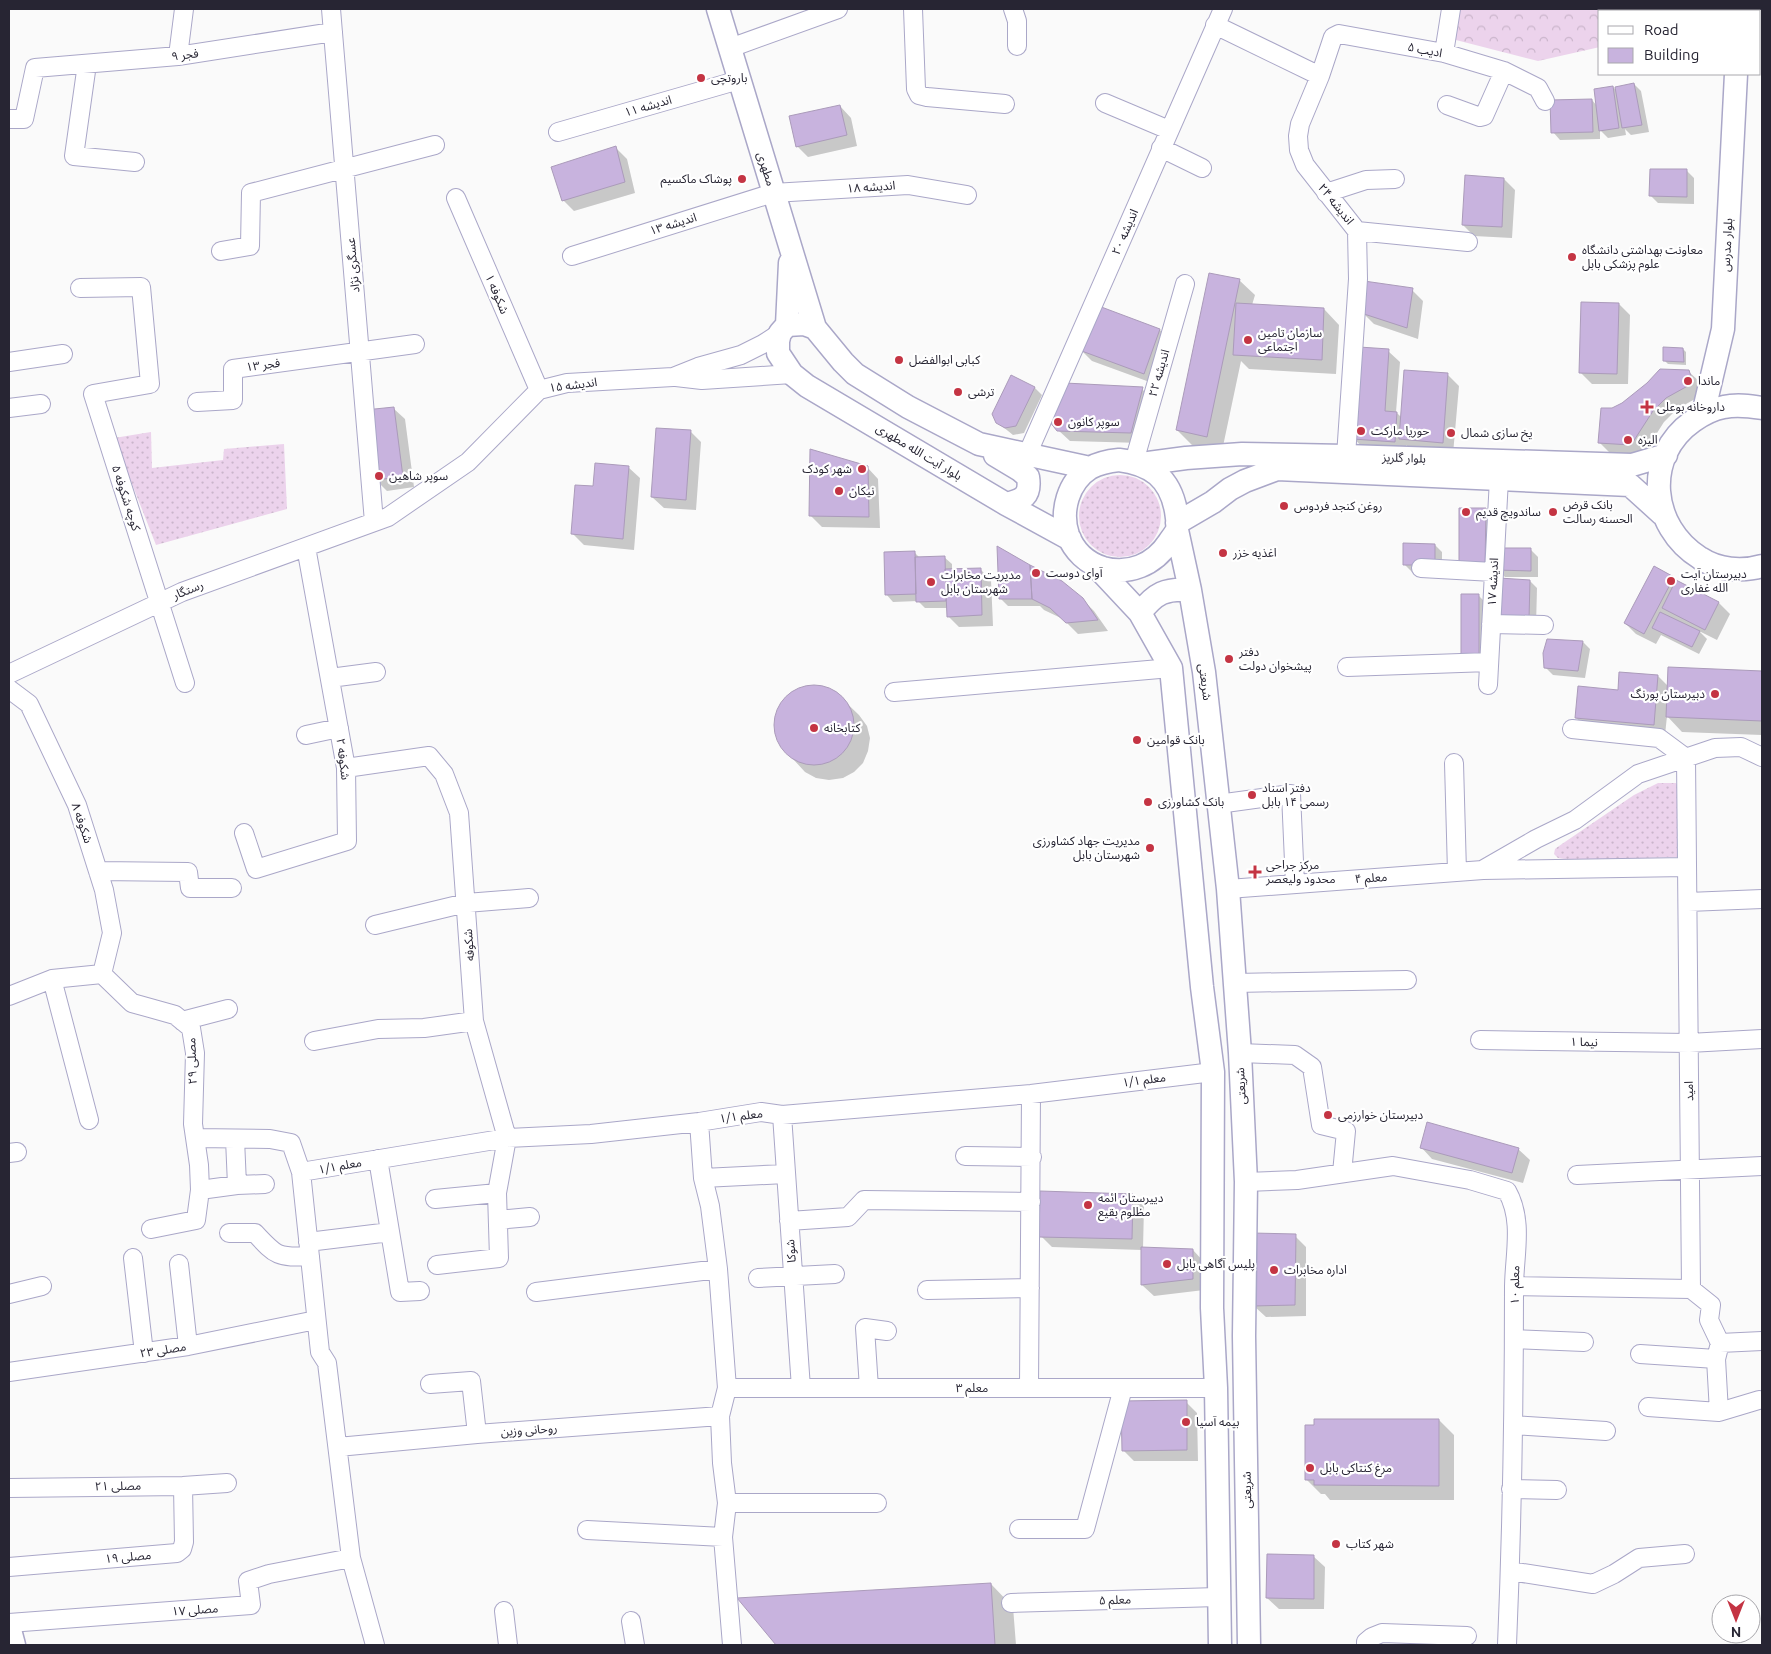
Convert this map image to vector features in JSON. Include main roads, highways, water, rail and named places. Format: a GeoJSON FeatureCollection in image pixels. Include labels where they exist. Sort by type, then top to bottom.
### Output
{"type":"FeatureCollection","features":[{"type":"Feature","properties":{"kind":"main road","name":"مطهری"},"geometry":{"type":"LineString","coordinates":[[718,9],[816,328]]}},
{"type":"Feature","properties":{"kind":"main road","name":"بلوار مدرس"},"geometry":{"type":"LineString","coordinates":[[1703,414],[1723,329],[1736,75]]}},
{"type":"Feature","properties":{"kind":"main road"},"geometry":{"type":"LineString","coordinates":[[782,337],[791,247]]}},
{"type":"Feature","properties":{"kind":"main road"},"geometry":{"type":"LineString","coordinates":[[782,337],[804,324],[816,328],[843,362],[856,374],[908,407],[979,444],[1020,470],[1028,477],[1030,486],[1026,495],[1019,501],[1006,504]]}},
{"type":"Feature","properties":{"kind":"main road","name":"بلوار آیت الله مطهری"},"geometry":{"type":"LineString","coordinates":[[782,337],[792,374],[808,386],[1006,504],[1070,539]]}},
{"type":"Feature","properties":{"kind":"main road"},"geometry":{"type":"LineString","coordinates":[[1762,408],[1745,405],[1724,406],[1703,414],[1684,427],[1670,445],[1660,467],[1658,490],[1662,514],[1673,535],[1688,551],[1708,563],[1730,569],[1752,569],[1762,566]]}},
{"type":"Feature","properties":{"kind":"main road"},"geometry":{"type":"LineString","coordinates":[[979,444],[1090,468]]}},
{"type":"Feature","properties":{"kind":"main road","name":"بلوار گلریز"},"geometry":{"type":"LineString","coordinates":[[1138,463],[1242,454],[1632,465],[1666,455]]}},
{"type":"Feature","properties":{"kind":"main road"},"geometry":{"type":"LineString","coordinates":[[1096,566],[1111,570],[1127,570],[1155,559],[1165,548],[1177,527],[1172,494],[1164,481],[1154,471],[1138,463],[1119,460],[1104,462],[1090,468],[1074,484],[1067,500],[1064,517],[1066,529],[1077,550],[1096,566],[1140,613],[1171,668],[1202,987],[1213,1072],[1212,1308],[1216,1388],[1220,1645]]}},
{"type":"Feature","properties":{"kind":"main road","name":"بلوار گلریز"},"geometry":{"type":"LineString","coordinates":[[1177,527],[1230,489],[1277,469],[1630,485],[1662,514]]}},
{"type":"Feature","properties":{"kind":"main road","name":"شریعتی"},"geometry":{"type":"LineString","coordinates":[[1177,527],[1204,672],[1228,889],[1236,983],[1246,1182],[1244,1308],[1249,1645]]}},
{"type":"Feature","properties":{"kind":"main road"},"geometry":{"type":"LineString","coordinates":[[1140,613],[1149,601],[1161,593],[1175,589],[1190,590]]}},
{"type":"Feature","properties":{"kind":"main road"},"geometry":{"type":"LineString","coordinates":[[1212,1308],[1244,1308]]}},
{"type":"Feature","properties":{"kind":"place","name":"باروتچی"},"geometry":{"type":"Point","coordinates":[701,78]}},
{"type":"Feature","properties":{"kind":"place","name":"پوشاک ماکسیم"},"geometry":{"type":"Point","coordinates":[742,179]}},
{"type":"Feature","properties":{"kind":"place","name":"معاونت بهداشتی دانشگاه علوم پزشکی بابل"},"geometry":{"type":"Point","coordinates":[1572,257]}},
{"type":"Feature","properties":{"kind":"place","name":"سازمان تامین اجتماعی"},"geometry":{"type":"Point","coordinates":[1248,340]}},
{"type":"Feature","properties":{"kind":"place","name":"کبابی ابوالفضل"},"geometry":{"type":"Point","coordinates":[899,360]}},
{"type":"Feature","properties":{"kind":"place","name":"ماندا"},"geometry":{"type":"Point","coordinates":[1688,381]}},
{"type":"Feature","properties":{"kind":"place","name":"ترشی"},"geometry":{"type":"Point","coordinates":[958,392]}},
{"type":"Feature","properties":{"kind":"place","name":"داروخانه بوعلی"},"geometry":{"type":"Point","coordinates":[1647,407]}},
{"type":"Feature","properties":{"kind":"place","name":"سوپر کانون"},"geometry":{"type":"Point","coordinates":[1058,422]}},
{"type":"Feature","properties":{"kind":"place","name":"حوریا مارکت"},"geometry":{"type":"Point","coordinates":[1361,431]}},
{"type":"Feature","properties":{"kind":"place","name":"یخ سازی شمال"},"geometry":{"type":"Point","coordinates":[1451,433]}},
{"type":"Feature","properties":{"kind":"place","name":"الیزه"},"geometry":{"type":"Point","coordinates":[1628,440]}},
{"type":"Feature","properties":{"kind":"place","name":"شهر کودک"},"geometry":{"type":"Point","coordinates":[862,469]}},
{"type":"Feature","properties":{"kind":"place","name":"سوپر شاهین"},"geometry":{"type":"Point","coordinates":[379,476]}},
{"type":"Feature","properties":{"kind":"place","name":"نیکان"},"geometry":{"type":"Point","coordinates":[839,491]}},
{"type":"Feature","properties":{"kind":"place","name":"روغن کنجد فردوس"},"geometry":{"type":"Point","coordinates":[1284,506]}},
{"type":"Feature","properties":{"kind":"place","name":"ساندویچ قدیم"},"geometry":{"type":"Point","coordinates":[1466,512]}},
{"type":"Feature","properties":{"kind":"place","name":"بانک قرض الحسنه رسالت"},"geometry":{"type":"Point","coordinates":[1553,512]}},
{"type":"Feature","properties":{"kind":"place","name":"اغذیه خزر"},"geometry":{"type":"Point","coordinates":[1223,553]}},
{"type":"Feature","properties":{"kind":"place","name":"آوای دوست"},"geometry":{"type":"Point","coordinates":[1036,573]}},
{"type":"Feature","properties":{"kind":"place","name":"دبیرستان آیت الله غفاری"},"geometry":{"type":"Point","coordinates":[1671,581]}},
{"type":"Feature","properties":{"kind":"place","name":"مدیریت مخابرات شهرستان بابل"},"geometry":{"type":"Point","coordinates":[931,582]}},
{"type":"Feature","properties":{"kind":"place","name":"دفتر پیشخوان دولت"},"geometry":{"type":"Point","coordinates":[1229,659]}},
{"type":"Feature","properties":{"kind":"place","name":"دبیرستان پورنگ"},"geometry":{"type":"Point","coordinates":[1715,694]}},
{"type":"Feature","properties":{"kind":"place","name":"کتابخانه"},"geometry":{"type":"Point","coordinates":[814,728]}},
{"type":"Feature","properties":{"kind":"place","name":"بانک قوامین"},"geometry":{"type":"Point","coordinates":[1137,740]}},
{"type":"Feature","properties":{"kind":"place","name":"دفتر اسناد رسمی ۱۴ بابل"},"geometry":{"type":"Point","coordinates":[1252,795]}},
{"type":"Feature","properties":{"kind":"place","name":"بانک کشاورزی"},"geometry":{"type":"Point","coordinates":[1148,802]}},
{"type":"Feature","properties":{"kind":"place","name":"مدیریت جهاد کشاورزی شهرستان بابل"},"geometry":{"type":"Point","coordinates":[1150,848]}},
{"type":"Feature","properties":{"kind":"place","name":"مرکز جراحی محدود ولیعصر"},"geometry":{"type":"Point","coordinates":[1255,872]}},
{"type":"Feature","properties":{"kind":"place","name":"دبیرستان خوارزمی"},"geometry":{"type":"Point","coordinates":[1328,1115]}},
{"type":"Feature","properties":{"kind":"place","name":"دییرستان ائمه مظلوم بقیع"},"geometry":{"type":"Point","coordinates":[1088,1205]}},
{"type":"Feature","properties":{"kind":"place","name":"پلیس آگاهی بابل"},"geometry":{"type":"Point","coordinates":[1167,1264]}},
{"type":"Feature","properties":{"kind":"place","name":"اداره مخابرات"},"geometry":{"type":"Point","coordinates":[1274,1270]}},
{"type":"Feature","properties":{"kind":"place","name":"بیمه آسیا"},"geometry":{"type":"Point","coordinates":[1186,1422]}},
{"type":"Feature","properties":{"kind":"place","name":"مرغ کنتاکی بابل"},"geometry":{"type":"Point","coordinates":[1310,1468]}},
{"type":"Feature","properties":{"kind":"place","name":"شهر کتاب"},"geometry":{"type":"Point","coordinates":[1336,1544]}}]}
